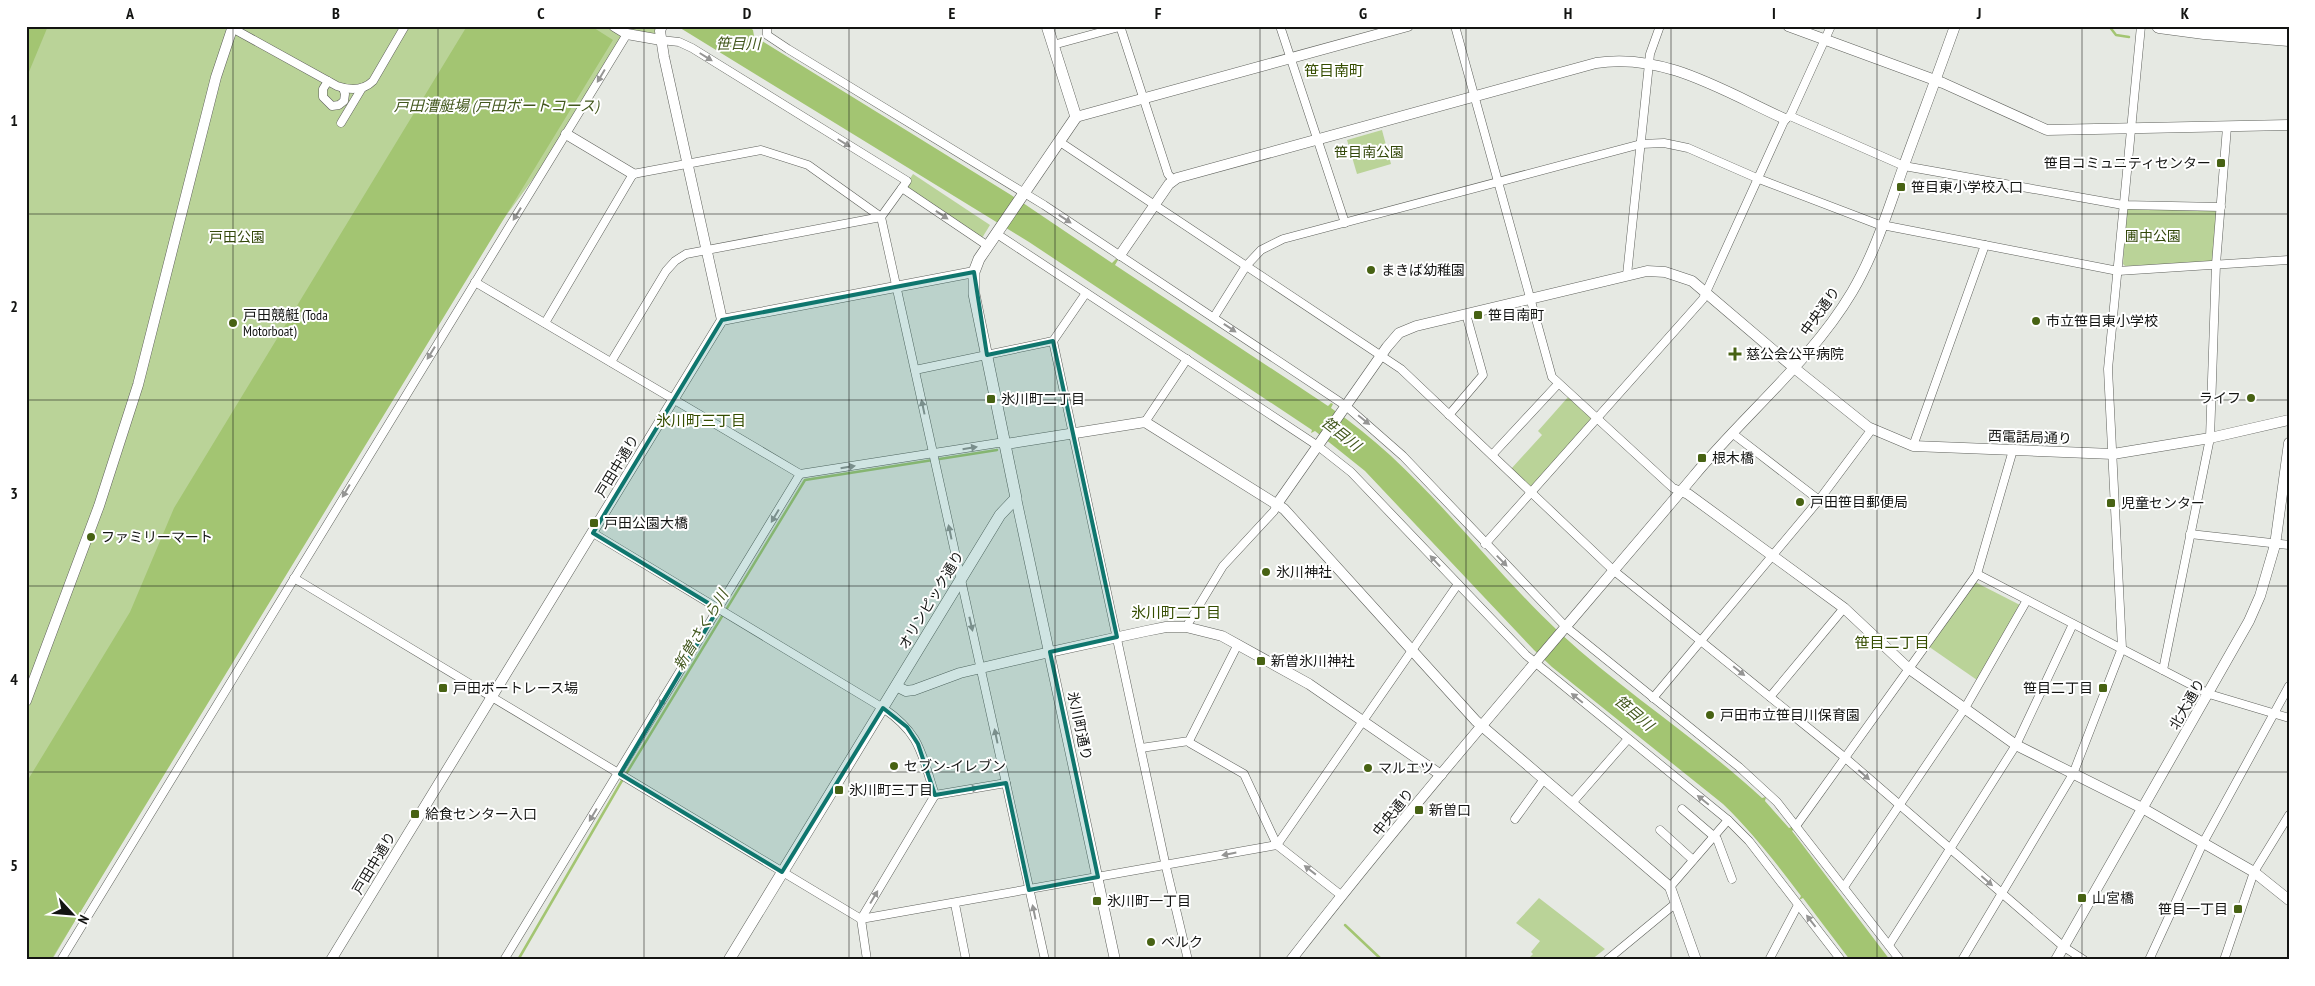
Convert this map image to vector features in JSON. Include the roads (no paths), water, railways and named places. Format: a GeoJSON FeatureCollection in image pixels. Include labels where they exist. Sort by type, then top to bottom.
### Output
{"type":"FeatureCollection","features":[{"type":"Feature","properties":{"kind":"highway"},"geometry":{"type":"LineString","coordinates":[[2159,26],[2289,39]]}},
{"type":"Feature","properties":{"kind":"highway"},"geometry":{"type":"LineString","coordinates":[[2248,26],[2289,28]]}},
{"type":"Feature","properties":{"kind":"main road"},"geometry":{"type":"LineString","coordinates":[[1016,498],[973,289],[974,272],[988,246],[1076,117],[1047,26]]}},
{"type":"Feature","properties":{"kind":"main road","name":"オリンピック通り"},"geometry":{"type":"LineString","coordinates":[[729,960],[1000,516],[1016,498]]}},
{"type":"Feature","properties":{"kind":"street"},"geometry":{"type":"LineString","coordinates":[[341,123],[362,88],[373,81],[405,26]]}},
{"type":"Feature","properties":{"kind":"street"},"geometry":{"type":"LineString","coordinates":[[614,26],[627,34],[679,42],[692,48],[904,184],[988,246]]}},
{"type":"Feature","properties":{"kind":"street"},"geometry":{"type":"LineString","coordinates":[[662,26],[662,40],[687,163],[722,320],[974,272]]}},
{"type":"Feature","properties":{"kind":"street"},"geometry":{"type":"LineString","coordinates":[[767,26],[768,35],[788,49],[1022,196],[1044,205],[1214,317],[1345,408],[1403,456],[1565,628],[1739,767],[1777,802],[1900,960]]}},
{"type":"Feature","properties":{"kind":"street"},"geometry":{"type":"LineString","coordinates":[[1053,45],[1121,26],[1168,174],[1173,180]]}},
{"type":"Feature","properties":{"kind":"street"},"geometry":{"type":"LineString","coordinates":[[1280,26],[1345,223]]}},
{"type":"Feature","properties":{"kind":"street"},"geometry":{"type":"LineString","coordinates":[[1076,117],[1408,26]]}},
{"type":"Feature","properties":{"kind":"street"},"geometry":{"type":"LineString","coordinates":[[1455,26],[1529,299],[1552,376],[1558,384],[1674,488],[1688,494],[1844,608],[1908,668],[2016,745],[2144,809],[2254,872],[2289,900]]}},
{"type":"Feature","properties":{"kind":"street"},"geometry":{"type":"LineString","coordinates":[[1627,275],[1649,63],[1660,26]]}},
{"type":"Feature","properties":{"kind":"street"},"geometry":{"type":"LineString","coordinates":[[1788,26],[1936,80],[2048,130],[2289,125]]}},
{"type":"Feature","properties":{"kind":"street"},"geometry":{"type":"LineString","coordinates":[[1485,544],[1707,294],[1759,178],[1831,26]]}},
{"type":"Feature","properties":{"kind":"street","name":"中央通り"},"geometry":{"type":"LineString","coordinates":[[1565,628],[1732,432],[1824,333],[1844,304],[1870,258],[1955,26]]}},
{"type":"Feature","properties":{"kind":"street"},"geometry":{"type":"LineString","coordinates":[[1962,960],[2073,774],[2122,648],[2108,368],[2141,26]]}},
{"type":"Feature","properties":{"kind":"street"},"geometry":{"type":"LineString","coordinates":[[26,701],[99,506],[138,385],[216,77],[233,27],[328,81],[343,88],[362,88]]}},
{"type":"Feature","properties":{"kind":"street"},"geometry":{"type":"LineString","coordinates":[[61,960],[627,34]]}},
{"type":"Feature","properties":{"kind":"street"},"geometry":{"type":"LineString","coordinates":[[1120,255],[1154,204],[1173,180],[1596,63],[1622,60],[1649,63],[1678,71],[1904,166],[2123,205],[2221,207]]}},
{"type":"Feature","properties":{"kind":"street"},"geometry":{"type":"LineString","coordinates":[[328,81],[323,89],[323,97],[332,106],[339,105],[344,101],[345,94],[343,88]]}},
{"type":"Feature","properties":{"kind":"street"},"geometry":{"type":"LineString","coordinates":[[2163,670],[2210,438],[2216,264],[2227,126]]}},
{"type":"Feature","properties":{"kind":"street"},"geometry":{"type":"LineString","coordinates":[[566,134],[632,174],[760,150],[808,165],[881,217],[1045,960]]}},
{"type":"Feature","properties":{"kind":"street"},"geometry":{"type":"LineString","coordinates":[[1060,142],[1401,369],[1613,570],[1702,640],[1844,758],[2064,947],[2084,960]]}},
{"type":"Feature","properties":{"kind":"street"},"geometry":{"type":"LineString","coordinates":[[1214,317],[1246,266],[1261,250],[1283,239],[1641,144],[1664,143],[1688,148],[1759,178],[1883,225],[2118,270],[2289,260]]}},
{"type":"Feature","properties":{"kind":"street"},"geometry":{"type":"LineString","coordinates":[[545,323],[632,174]]}},
{"type":"Feature","properties":{"kind":"street"},"geometry":{"type":"LineString","coordinates":[[611,362],[666,271],[686,254],[881,217],[904,184]]}},
{"type":"Feature","properties":{"kind":"street"},"geometry":{"type":"LineString","coordinates":[[998,232],[1086,293],[1319,445],[1351,472],[1535,662],[1728,820],[1749,840],[1841,960]]}},
{"type":"Feature","properties":{"kind":"street"},"geometry":{"type":"LineString","coordinates":[[1913,446],[1985,245]]}},
{"type":"Feature","properties":{"kind":"street","name":"西電話局通り"},"geometry":{"type":"LineString","coordinates":[[1277,504],[1392,339],[1408,329],[1647,271],[1666,272],[1692,282],[1793,367],[1872,429],[1913,446],[2113,454],[2210,438],[2289,420]]}},
{"type":"Feature","properties":{"kind":"street"},"geometry":{"type":"LineString","coordinates":[[475,282],[800,474],[1146,422],[1277,504],[1482,726],[1670,887],[1696,960]]}},
{"type":"Feature","properties":{"kind":"street"},"geometry":{"type":"LineString","coordinates":[[915,370],[1053,341],[1086,293]]}},
{"type":"Feature","properties":{"kind":"street"},"geometry":{"type":"LineString","coordinates":[[1449,415],[1483,375],[1466,314]]}},
{"type":"Feature","properties":{"kind":"street","name":"戸田中通り"},"geometry":{"type":"LineString","coordinates":[[331,960],[722,320]]}},
{"type":"Feature","properties":{"kind":"street"},"geometry":{"type":"LineString","coordinates":[[1053,341],[1166,867],[1188,960]]}},
{"type":"Feature","properties":{"kind":"street"},"geometry":{"type":"LineString","coordinates":[[1146,422],[1187,359]]}},
{"type":"Feature","properties":{"kind":"street"},"geometry":{"type":"LineString","coordinates":[[1492,455],[1558,384]]}},
{"type":"Feature","properties":{"kind":"street"},"geometry":{"type":"LineString","coordinates":[[1653,698],[1819,500],[1872,429]]}},
{"type":"Feature","properties":{"kind":"street"},"geometry":{"type":"LineString","coordinates":[[1732,432],[1819,500]]}},
{"type":"Feature","properties":{"kind":"street","name":"北大通り"},"geometry":{"type":"LineString","coordinates":[[2056,960],[2250,621],[2260,596],[2275,545],[2289,443]]}},
{"type":"Feature","properties":{"kind":"street"},"geometry":{"type":"LineString","coordinates":[[1796,826],[1908,668],[1978,574],[2013,450]]}},
{"type":"Feature","properties":{"kind":"street"},"geometry":{"type":"LineString","coordinates":[[504,960],[719,610],[800,474]]}},
{"type":"Feature","properties":{"kind":"street","name":"氷川町通り"},"geometry":{"type":"LineString","coordinates":[[1016,498],[1115,960]]}},
{"type":"Feature","properties":{"kind":"street"},"geometry":{"type":"LineString","coordinates":[[1186,627],[1223,566],[1274,512],[1277,504]]}},
{"type":"Feature","properties":{"kind":"street"},"geometry":{"type":"LineString","coordinates":[[593,534],[899,720],[913,735],[935,795]]}},
{"type":"Feature","properties":{"kind":"street"},"geometry":{"type":"LineString","coordinates":[[2190,534],[2275,545],[2289,545]]}},
{"type":"Feature","properties":{"kind":"street"},"geometry":{"type":"LineString","coordinates":[[1978,574],[2209,694],[2289,718]]}},
{"type":"Feature","properties":{"kind":"street"},"geometry":{"type":"LineString","coordinates":[[294,578],[861,919],[955,904],[1098,877],[1166,867],[1277,845],[1458,584]]}},
{"type":"Feature","properties":{"kind":"street"},"geometry":{"type":"LineString","coordinates":[[1844,887],[1965,708],[2027,600]]}},
{"type":"Feature","properties":{"kind":"street"},"geometry":{"type":"LineString","coordinates":[[1770,697],[1844,608]]}},
{"type":"Feature","properties":{"kind":"street"},"geometry":{"type":"LineString","coordinates":[[1889,945],[2016,745],[2073,624]]}},
{"type":"Feature","properties":{"kind":"street"},"geometry":{"type":"LineString","coordinates":[[896,686],[906,691],[914,690],[935,681],[981,668],[1166,627],[1206,630],[1238,644],[1309,684],[1441,775]]}},
{"type":"Feature","properties":{"kind":"street"},"geometry":{"type":"LineString","coordinates":[[1535,662],[1565,628]]}},
{"type":"Feature","properties":{"kind":"street"},"geometry":{"type":"LineString","coordinates":[[1189,741],[1238,644]]}},
{"type":"Feature","properties":{"kind":"street","name":"中央通り"},"geometry":{"type":"LineString","coordinates":[[1291,960],[1535,662]]}},
{"type":"Feature","properties":{"kind":"street"},"geometry":{"type":"LineString","coordinates":[[2149,960],[2203,843],[2289,686]]}},
{"type":"Feature","properties":{"kind":"street"},"geometry":{"type":"LineString","coordinates":[[1572,803],[1628,739]]}},
{"type":"Feature","properties":{"kind":"street"},"geometry":{"type":"LineString","coordinates":[[1141,748],[1189,741]]}},
{"type":"Feature","properties":{"kind":"street"},"geometry":{"type":"LineString","coordinates":[[1189,741],[1244,774],[1277,845],[1342,896]]}},
{"type":"Feature","properties":{"kind":"street"},"geometry":{"type":"LineString","coordinates":[[1515,819],[1544,779]]}},
{"type":"Feature","properties":{"kind":"street"},"geometry":{"type":"LineString","coordinates":[[867,960],[861,919],[935,795],[1006,783]]}},
{"type":"Feature","properties":{"kind":"street"},"geometry":{"type":"LineString","coordinates":[[1682,809],[1717,839],[1732,879]]}},
{"type":"Feature","properties":{"kind":"street"},"geometry":{"type":"LineString","coordinates":[[2224,960],[2254,872],[2289,815]]}},
{"type":"Feature","properties":{"kind":"street"},"geometry":{"type":"LineString","coordinates":[[1670,887],[1728,820]]}},
{"type":"Feature","properties":{"kind":"street"},"geometry":{"type":"LineString","coordinates":[[1660,830],[1693,860]]}},
{"type":"Feature","properties":{"kind":"street"},"geometry":{"type":"LineString","coordinates":[[1607,960],[1676,903]]}},
{"type":"Feature","properties":{"kind":"street"},"geometry":{"type":"LineString","coordinates":[[955,904],[966,960]]}},
{"type":"Feature","properties":{"kind":"street"},"geometry":{"type":"LineString","coordinates":[[1769,960],[1798,905]]}},
{"type":"Feature","properties":{"kind":"water"},"geometry":{"type":"Polygon","coordinates":[[[26,26],[48,26],[26,79],[26,26]]]}},
{"type":"Feature","properties":{"kind":"water","name":"戸田漕艇場 (戸田ボートコース)"},"geometry":{"type":"Polygon","coordinates":[[[467,26],[591,26],[613,40],[51,960],[26,960],[26,783],[130,612],[174,508],[467,26]]]}},
{"type":"Feature","properties":{"kind":"water","name":"笹目川"},"geometry":{"type":"Polygon","coordinates":[[[677,26],[748,26],[753,30],[754,36],[1011,195],[1112,263],[1116,259],[1118,260],[1115,265],[1328,406],[1331,403],[1333,404],[1331,408],[1363,432],[1422,487],[1531,605],[1584,655],[1738,776],[1762,798],[1766,797],[1765,801],[1789,828],[1792,827],[1794,829],[1792,831],[1890,960],[1850,960],[1803,898],[1799,900],[1801,896],[1773,860],[1723,804],[1552,667],[1365,471],[1315,431],[1311,433],[1312,430],[1029,242],[677,26]]]}},
{"type":"Feature","properties":{"kind":"waterway"},"geometry":{"type":"LineString","coordinates":[[2109,26],[2116,35],[2129,37]]}},
{"type":"Feature","properties":{"kind":"waterway","name":"新曽さくら川"},"geometry":{"type":"LineString","coordinates":[[518,960],[620,784],[805,480],[997,450]]}},
{"type":"Feature","properties":{"kind":"waterway"},"geometry":{"type":"LineString","coordinates":[[1345,925],[1382,960]]}},
{"type":"Feature","properties":{"kind":"place","name":"笹目コミュニティセンター"},"geometry":{"type":"Point","coordinates":[2221,163]}},
{"type":"Feature","properties":{"kind":"place","name":"笹目東小学校入口"},"geometry":{"type":"Point","coordinates":[1901,187]}},
{"type":"Feature","properties":{"kind":"place","name":"まきば幼稚園"},"geometry":{"type":"Point","coordinates":[1371,270]}},
{"type":"Feature","properties":{"kind":"place","name":"笹目南町"},"geometry":{"type":"Point","coordinates":[1478,315]}},
{"type":"Feature","properties":{"kind":"place","name":"市立笹目東小学校"},"geometry":{"type":"Point","coordinates":[2036,321]}},
{"type":"Feature","properties":{"kind":"place","name":"戸田競艇 (Toda Motorboat)"},"geometry":{"type":"Point","coordinates":[233,323]}},
{"type":"Feature","properties":{"kind":"place","name":"慈公会公平病院"},"geometry":{"type":"Point","coordinates":[1735,354]}},
{"type":"Feature","properties":{"kind":"place","name":"ライフ"},"geometry":{"type":"Point","coordinates":[2251,398]}},
{"type":"Feature","properties":{"kind":"place","name":"氷川町二丁目"},"geometry":{"type":"Point","coordinates":[991,399]}},
{"type":"Feature","properties":{"kind":"place","name":"根木橋"},"geometry":{"type":"Point","coordinates":[1702,458]}},
{"type":"Feature","properties":{"kind":"place","name":"戸田笹目郵便局"},"geometry":{"type":"Point","coordinates":[1800,502]}},
{"type":"Feature","properties":{"kind":"place","name":"児童センター"},"geometry":{"type":"Point","coordinates":[2111,503]}},
{"type":"Feature","properties":{"kind":"place","name":"戸田公園大橋"},"geometry":{"type":"Point","coordinates":[594,523]}},
{"type":"Feature","properties":{"kind":"place","name":"ファミリーマート"},"geometry":{"type":"Point","coordinates":[91,537]}},
{"type":"Feature","properties":{"kind":"place","name":"氷川神社"},"geometry":{"type":"Point","coordinates":[1266,572]}},
{"type":"Feature","properties":{"kind":"place","name":"新曽氷川神社"},"geometry":{"type":"Point","coordinates":[1261,661]}},
{"type":"Feature","properties":{"kind":"place","name":"戸田ボートレース場"},"geometry":{"type":"Point","coordinates":[443,688]}},
{"type":"Feature","properties":{"kind":"place","name":"笹目二丁目"},"geometry":{"type":"Point","coordinates":[2103,688]}},
{"type":"Feature","properties":{"kind":"place","name":"戸田市立笹目川保育園"},"geometry":{"type":"Point","coordinates":[1710,715]}},
{"type":"Feature","properties":{"kind":"place","name":"セブン-イレブン"},"geometry":{"type":"Point","coordinates":[894,766]}},
{"type":"Feature","properties":{"kind":"place","name":"マルエツ"},"geometry":{"type":"Point","coordinates":[1368,768]}},
{"type":"Feature","properties":{"kind":"place","name":"氷川町三丁目"},"geometry":{"type":"Point","coordinates":[839,790]}},
{"type":"Feature","properties":{"kind":"place","name":"新曽口"},"geometry":{"type":"Point","coordinates":[1419,810]}},
{"type":"Feature","properties":{"kind":"place","name":"給食センター入口"},"geometry":{"type":"Point","coordinates":[415,814]}},
{"type":"Feature","properties":{"kind":"place","name":"山宮橋"},"geometry":{"type":"Point","coordinates":[2082,898]}},
{"type":"Feature","properties":{"kind":"place","name":"氷川町一丁目"},"geometry":{"type":"Point","coordinates":[1097,901]}},
{"type":"Feature","properties":{"kind":"place","name":"笹目一丁目"},"geometry":{"type":"Point","coordinates":[2238,909]}},
{"type":"Feature","properties":{"kind":"place","name":"ベルク"},"geometry":{"type":"Point","coordinates":[1151,942]}},
{"type":"Feature","properties":{"kind":"district","name":"笹目南町"},"geometry":{"type":"Point","coordinates":[1334,71]}},
{"type":"Feature","properties":{"kind":"district","name":"氷川町三丁目"},"geometry":{"type":"Point","coordinates":[701,421]}},
{"type":"Feature","properties":{"kind":"district","name":"氷川町二丁目"},"geometry":{"type":"Point","coordinates":[1176,613]}},
{"type":"Feature","properties":{"kind":"district","name":"笹目二丁目"},"geometry":{"type":"Point","coordinates":[1892,643]}},
{"type":"Feature","properties":{"kind":"park label","name":"笹目南公園"},"geometry":{"type":"Point","coordinates":[1369,152]}},
{"type":"Feature","properties":{"kind":"park label","name":"圃中公園"},"geometry":{"type":"Point","coordinates":[2153,236]}},
{"type":"Feature","properties":{"kind":"park label","name":"戸田公園"},"geometry":{"type":"Point","coordinates":[237,237]}}]}
